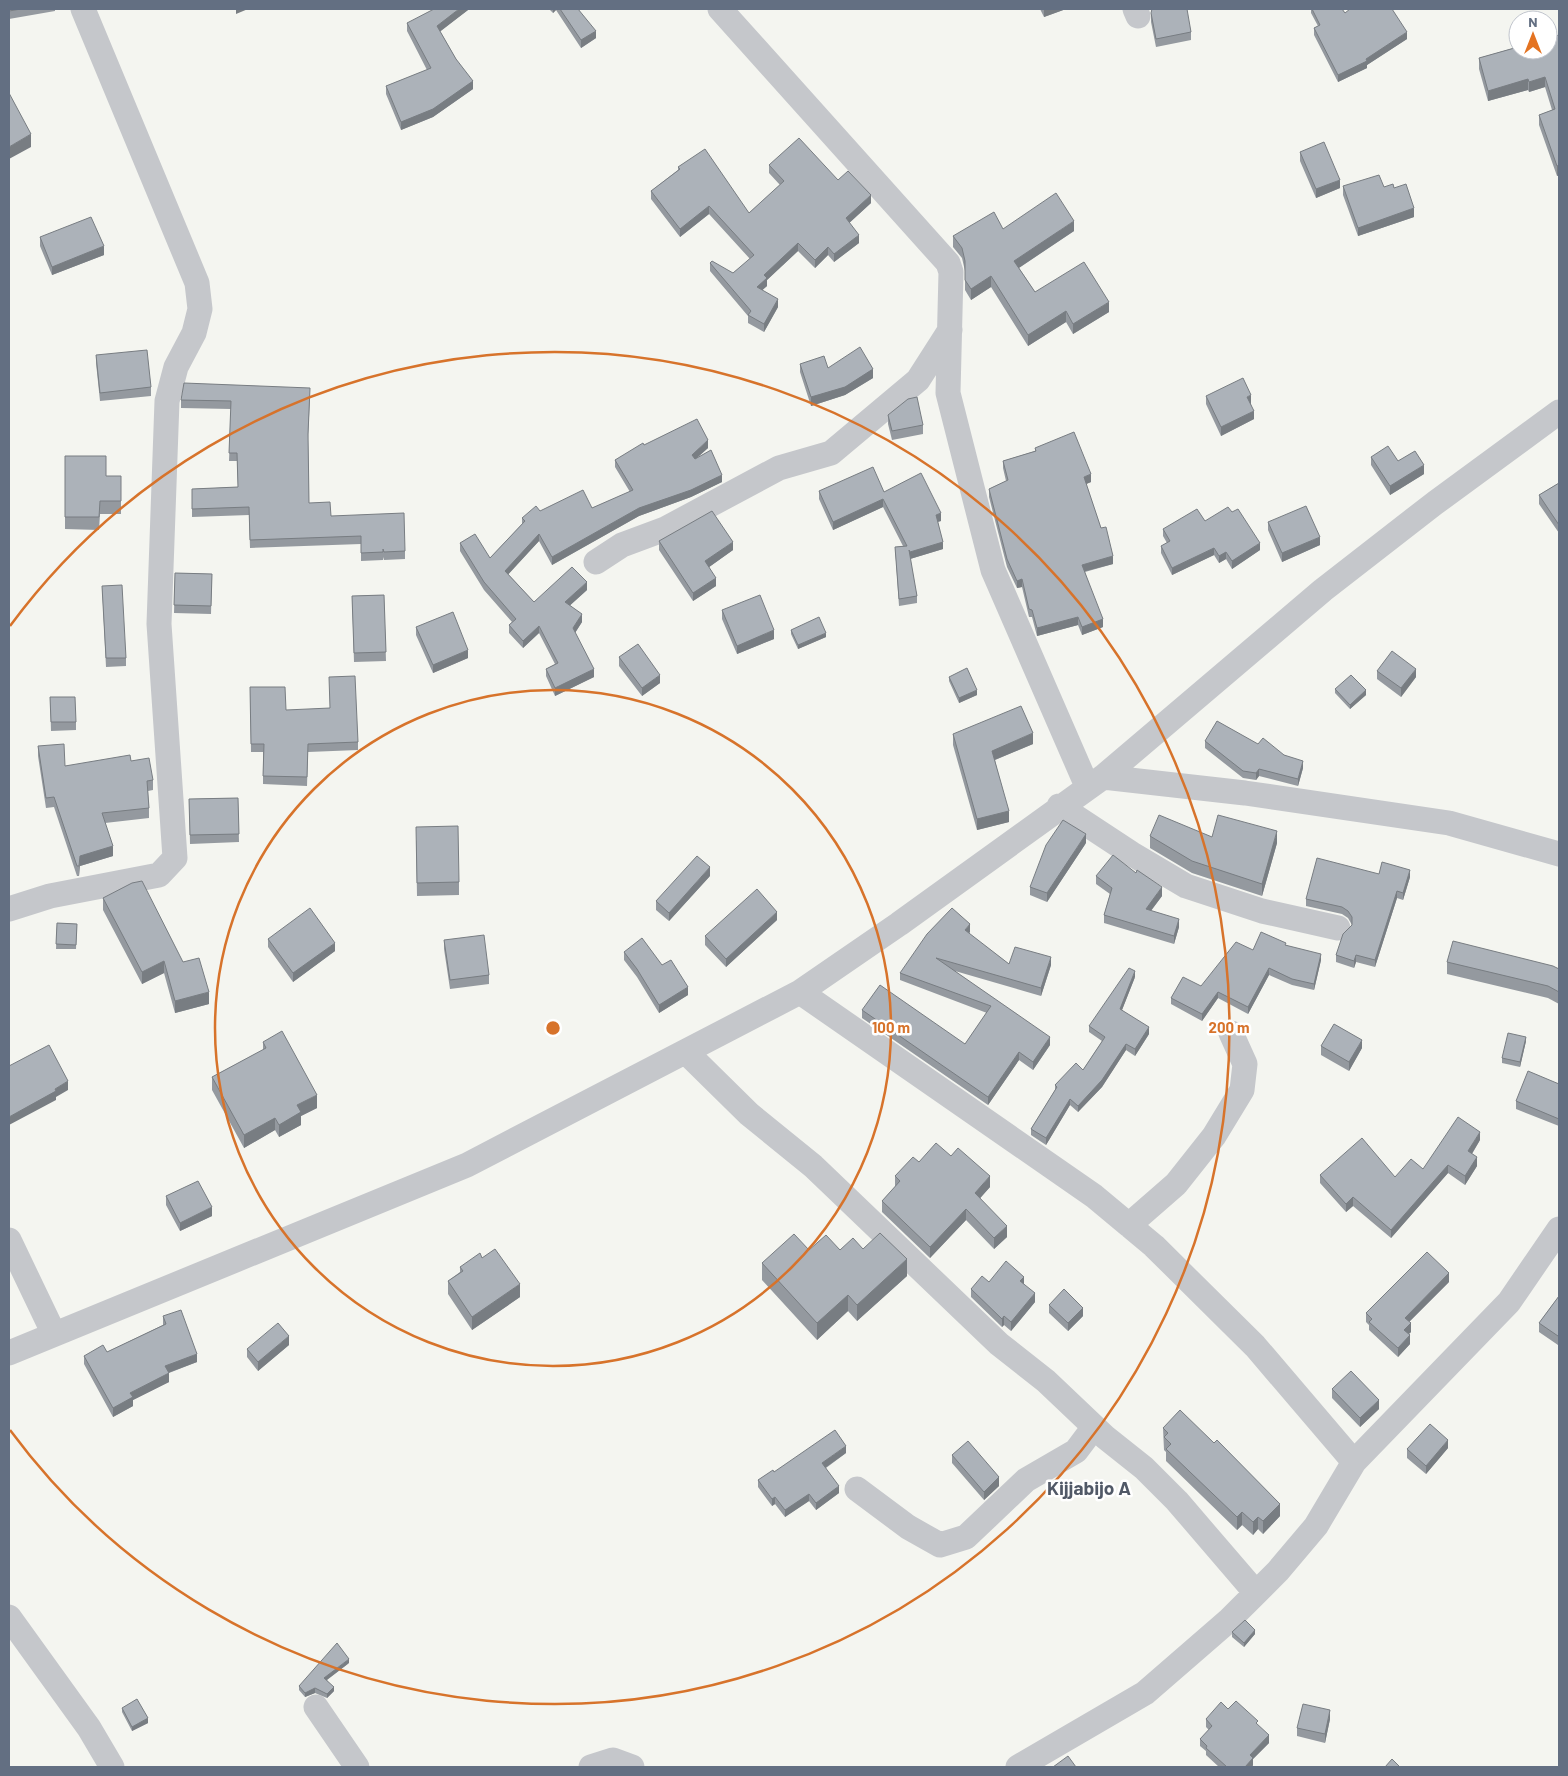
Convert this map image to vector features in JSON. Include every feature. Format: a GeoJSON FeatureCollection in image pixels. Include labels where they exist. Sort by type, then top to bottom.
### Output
{"type":"FeatureCollection","features":[{"type":"Feature","properties":{"kind":"street"},"geometry":{"type":"LineString","coordinates":[[9,909],[50,896],[153,877],[159,875],[175,858],[159,624],[167,401],[176,367],[194,333],[200,310],[196,282],[82,9]]}},
{"type":"Feature","properties":{"kind":"street"},"geometry":{"type":"LineString","coordinates":[[720,9],[948,264],[951,272],[948,393],[993,570],[1095,781]]}},
{"type":"Feature","properties":{"kind":"street"},"geometry":{"type":"LineString","coordinates":[[596,562],[622,545],[665,529],[779,468],[830,453],[918,380],[950,330]]}},
{"type":"Feature","properties":{"kind":"street"},"geometry":{"type":"LineString","coordinates":[[9,1354],[467,1165],[800,992],[899,924],[1095,781],[1323,590],[1435,503],[1559,412]]}},
{"type":"Feature","properties":{"kind":"street"},"geometry":{"type":"LineString","coordinates":[[1095,781],[1245,793],[1449,823],[1559,854]]}},
{"type":"Feature","properties":{"kind":"street"},"geometry":{"type":"LineString","coordinates":[[1059,806],[1132,854],[1186,886],[1262,911],[1338,928]]}},
{"type":"Feature","properties":{"kind":"street"},"geometry":{"type":"LineString","coordinates":[[800,992],[1094,1196],[1130,1225],[1154,1246],[1255,1346],[1354,1462]]}},
{"type":"Feature","properties":{"kind":"street"},"geometry":{"type":"LineString","coordinates":[[1130,1225],[1176,1184],[1214,1136],[1242,1090],[1245,1064],[1232,1033]]}},
{"type":"Feature","properties":{"kind":"street"},"geometry":{"type":"LineString","coordinates":[[686,1052],[749,1114],[813,1166],[992,1337],[1046,1381],[1094,1427],[1144,1468],[1177,1501],[1256,1593]]}},
{"type":"Feature","properties":{"kind":"street"},"geometry":{"type":"LineString","coordinates":[[1018,1767],[1144,1693],[1228,1621],[1256,1593],[1316,1526],[1354,1462],[1509,1302],[1559,1229]]}},
{"type":"Feature","properties":{"kind":"street"},"geometry":{"type":"LineString","coordinates":[[9,1240],[54,1334]]}},
{"type":"Feature","properties":{"kind":"street"},"geometry":{"type":"LineString","coordinates":[[857,1489],[908,1527],[940,1545],[966,1537],[1026,1480],[1076,1451],[1094,1427]]}},
{"type":"Feature","properties":{"kind":"street"},"geometry":{"type":"LineString","coordinates":[[9,1617],[89,1728],[112,1767]]}},
{"type":"Feature","properties":{"kind":"street"},"geometry":{"type":"LineString","coordinates":[[316,1707],[357,1767]]}},
{"type":"Feature","properties":{"kind":"street"},"geometry":{"type":"LineString","coordinates":[[591,1767],[613,1760],[632,1767]]}},
{"type":"Feature","properties":{"kind":"building"},"geometry":{"type":"Polygon","coordinates":[[[434,9],[459,9],[437,26],[456,59],[473,81],[433,109],[401,122],[386,86],[431,68],[407,23],[434,9]]]}},
{"type":"Feature","properties":{"kind":"building"},"geometry":{"type":"Polygon","coordinates":[[[560,9],[578,9],[596,31],[581,40],[560,9]]]}},
{"type":"Feature","properties":{"kind":"building"},"geometry":{"type":"Polygon","coordinates":[[[1152,9],[1187,9],[1191,32],[1156,39],[1151,13],[1152,9]]]}},
{"type":"Feature","properties":{"kind":"building"},"geometry":{"type":"Polygon","coordinates":[[[1312,9],[1342,9],[1345,13],[1350,9],[1392,9],[1407,32],[1366,59],[1367,61],[1338,75],[1314,28],[1320,25],[1312,9]]]}},
{"type":"Feature","properties":{"kind":"building"},"geometry":{"type":"Polygon","coordinates":[[[1558,35],[1559,165],[1557,166],[1539,115],[1555,109],[1545,77],[1529,82],[1528,79],[1488,91],[1479,58],[1508,50],[1508,60],[1558,60],[1558,35]]]}},
{"type":"Feature","properties":{"kind":"building"},"geometry":{"type":"Polygon","coordinates":[[[9,93],[31,134],[9,147],[9,93]]]}},
{"type":"Feature","properties":{"kind":"building"},"geometry":{"type":"Polygon","coordinates":[[[799,138],[838,180],[848,171],[871,195],[846,218],[859,235],[834,254],[828,247],[815,260],[798,243],[764,275],[767,278],[757,287],[778,299],[764,324],[748,315],[751,311],[710,263],[712,261],[733,273],[754,255],[709,206],[680,229],[651,191],[680,169],[678,167],[705,149],[749,213],[784,181],[769,165],[799,138]]]}},
{"type":"Feature","properties":{"kind":"building"},"geometry":{"type":"Polygon","coordinates":[[[1324,142],[1340,180],[1316,189],[1300,152],[1324,142]]]}},
{"type":"Feature","properties":{"kind":"building"},"geometry":{"type":"Polygon","coordinates":[[[1379,175],[1384,187],[1393,184],[1394,188],[1406,184],[1414,208],[1358,228],[1343,186],[1379,175]]]}},
{"type":"Feature","properties":{"kind":"building"},"geometry":{"type":"Polygon","coordinates":[[[1056,193],[1074,221],[1014,261],[1035,292],[1084,262],[1109,302],[1073,324],[1066,311],[1028,335],[991,276],[971,289],[965,280],[965,261],[962,248],[953,236],[994,212],[1003,229],[1056,193]]]}},
{"type":"Feature","properties":{"kind":"building"},"geometry":{"type":"Polygon","coordinates":[[[91,217],[104,246],[52,267],[40,237],[91,217]]]}},
{"type":"Feature","properties":{"kind":"building"},"geometry":{"type":"Polygon","coordinates":[[[860,347],[873,369],[845,387],[811,397],[800,364],[824,356],[828,368],[860,347]]]}},
{"type":"Feature","properties":{"kind":"building"},"geometry":{"type":"Polygon","coordinates":[[[147,350],[151,387],[100,393],[96,355],[147,350]]]}},
{"type":"Feature","properties":{"kind":"building"},"geometry":{"type":"Polygon","coordinates":[[[1243,378],[1251,395],[1247,397],[1254,411],[1221,427],[1206,396],[1243,378]]]}},
{"type":"Feature","properties":{"kind":"building"},"geometry":{"type":"Polygon","coordinates":[[[184,383],[310,388],[308,434],[309,503],[330,502],[331,516],[404,513],[405,551],[384,552],[383,549],[383,552],[361,553],[361,536],[250,540],[249,507],[192,509],[192,489],[238,487],[237,453],[229,453],[231,401],[181,400],[184,383]]]}},
{"type":"Feature","properties":{"kind":"building"},"geometry":{"type":"Polygon","coordinates":[[[917,397],[923,425],[892,431],[888,415],[908,399],[917,397]]]}},
{"type":"Feature","properties":{"kind":"building"},"geometry":{"type":"Polygon","coordinates":[[[697,419],[708,440],[692,455],[695,459],[711,450],[722,475],[691,490],[639,508],[552,557],[539,534],[505,571],[534,602],[572,567],[587,582],[565,602],[582,614],[573,628],[594,669],[555,688],[546,669],[558,663],[539,626],[523,641],[509,625],[516,619],[484,582],[460,543],[475,534],[490,558],[525,521],[522,518],[536,506],[540,511],[583,490],[592,508],[633,490],[615,460],[643,443],[644,445],[697,419]]]}},
{"type":"Feature","properties":{"kind":"building"},"geometry":{"type":"Polygon","coordinates":[[[1074,432],[1091,474],[1084,477],[1101,528],[1106,527],[1113,556],[1082,565],[1103,619],[1082,627],[1078,617],[1037,628],[1032,610],[1029,609],[1022,579],[1017,581],[1007,559],[989,489],[1008,480],[1003,461],[1036,451],[1035,448],[1074,432]]]}},
{"type":"Feature","properties":{"kind":"building"},"geometry":{"type":"Polygon","coordinates":[[[1388,446],[1398,461],[1415,451],[1424,465],[1390,486],[1371,457],[1388,446]]]}},
{"type":"Feature","properties":{"kind":"building"},"geometry":{"type":"Polygon","coordinates":[[[65,456],[106,456],[106,476],[121,476],[121,501],[100,501],[99,517],[65,517],[65,456]]]}},
{"type":"Feature","properties":{"kind":"building"},"geometry":{"type":"Polygon","coordinates":[[[873,467],[884,492],[921,473],[941,513],[936,515],[943,542],[910,552],[909,550],[917,596],[899,599],[895,547],[907,546],[883,499],[833,522],[819,491],[873,467]]]}},
{"type":"Feature","properties":{"kind":"building"},"geometry":{"type":"Polygon","coordinates":[[[1559,483],[1559,525],[1539,495],[1559,483]]]}},
{"type":"Feature","properties":{"kind":"building"},"geometry":{"type":"Polygon","coordinates":[[[1306,506],[1320,537],[1282,553],[1268,522],[1306,506]]]}},
{"type":"Feature","properties":{"kind":"building"},"geometry":{"type":"Polygon","coordinates":[[[1228,507],[1232,512],[1238,509],[1260,543],[1232,561],[1226,552],[1219,556],[1214,548],[1172,568],[1161,546],[1170,541],[1163,529],[1197,509],[1205,521],[1228,507]]]}},
{"type":"Feature","properties":{"kind":"building"},"geometry":{"type":"Polygon","coordinates":[[[712,511],[733,542],[705,561],[716,578],[693,593],[659,541],[712,511]]]}},
{"type":"Feature","properties":{"kind":"building"},"geometry":{"type":"Polygon","coordinates":[[[175,573],[212,574],[211,606],[174,605],[175,573]]]}},
{"type":"Feature","properties":{"kind":"building"},"geometry":{"type":"Polygon","coordinates":[[[122,585],[126,658],[106,658],[102,586],[122,585]]]}},
{"type":"Feature","properties":{"kind":"building"},"geometry":{"type":"Polygon","coordinates":[[[384,595],[386,652],[354,653],[352,596],[384,595]]]}},
{"type":"Feature","properties":{"kind":"building"},"geometry":{"type":"Polygon","coordinates":[[[760,595],[774,630],[737,646],[722,610],[760,595]]]}},
{"type":"Feature","properties":{"kind":"building"},"geometry":{"type":"Polygon","coordinates":[[[453,612],[468,650],[433,665],[416,627],[453,612]]]}},
{"type":"Feature","properties":{"kind":"building"},"geometry":{"type":"Polygon","coordinates":[[[819,617],[826,633],[798,645],[791,630],[819,617]]]}},
{"type":"Feature","properties":{"kind":"building"},"geometry":{"type":"Polygon","coordinates":[[[638,644],[660,675],[642,688],[619,657],[638,644]]]}},
{"type":"Feature","properties":{"kind":"building"},"geometry":{"type":"Polygon","coordinates":[[[1392,651],[1416,669],[1401,688],[1377,671],[1392,651]]]}},
{"type":"Feature","properties":{"kind":"building"},"geometry":{"type":"Polygon","coordinates":[[[967,668],[977,690],[959,698],[949,677],[967,668]]]}},
{"type":"Feature","properties":{"kind":"building"},"geometry":{"type":"Polygon","coordinates":[[[1351,675],[1366,690],[1350,705],[1335,689],[1351,675]]]}},
{"type":"Feature","properties":{"kind":"building"},"geometry":{"type":"Polygon","coordinates":[[[355,676],[358,742],[308,744],[307,777],[263,776],[264,744],[251,744],[250,687],[285,687],[286,710],[330,708],[329,677],[355,676]]]}},
{"type":"Feature","properties":{"kind":"building"},"geometry":{"type":"Polygon","coordinates":[[[50,697],[75,697],[76,722],[51,722],[50,697]]]}},
{"type":"Feature","properties":{"kind":"building"},"geometry":{"type":"Polygon","coordinates":[[[1021,706],[1033,733],[992,751],[1009,811],[977,819],[953,734],[1021,706]]]}},
{"type":"Feature","properties":{"kind":"building"},"geometry":{"type":"Polygon","coordinates":[[[1217,721],[1258,744],[1263,738],[1284,755],[1303,761],[1298,779],[1259,769],[1256,773],[1243,771],[1205,741],[1217,721]]]}},
{"type":"Feature","properties":{"kind":"building"},"geometry":{"type":"Polygon","coordinates":[[[64,744],[65,766],[130,755],[131,761],[149,758],[153,780],[147,781],[149,808],[102,813],[113,846],[80,856],[79,866],[77,866],[54,797],[46,798],[38,746],[64,744]]]}},
{"type":"Feature","properties":{"kind":"building"},"geometry":{"type":"Polygon","coordinates":[[[238,798],[239,834],[190,835],[189,799],[238,798]]]}},
{"type":"Feature","properties":{"kind":"building"},"geometry":{"type":"Polygon","coordinates":[[[1159,815],[1212,837],[1218,815],[1277,831],[1262,884],[1192,861],[1150,836],[1159,815]]]}},
{"type":"Feature","properties":{"kind":"building"},"geometry":{"type":"Polygon","coordinates":[[[1063,820],[1086,834],[1047,893],[1030,887],[1046,845],[1063,820]]]}},
{"type":"Feature","properties":{"kind":"building"},"geometry":{"type":"Polygon","coordinates":[[[458,826],[459,882],[417,883],[416,827],[458,826]]]}},
{"type":"Feature","properties":{"kind":"building"},"geometry":{"type":"Polygon","coordinates":[[[1113,855],[1136,873],[1137,870],[1162,887],[1146,909],[1179,919],[1174,936],[1104,915],[1112,888],[1096,876],[1113,855]]]}},
{"type":"Feature","properties":{"kind":"building"},"geometry":{"type":"Polygon","coordinates":[[[697,856],[710,867],[669,913],[656,901],[697,856]]]}},
{"type":"Feature","properties":{"kind":"building"},"geometry":{"type":"Polygon","coordinates":[[[1317,858],[1379,874],[1382,862],[1410,870],[1403,893],[1397,891],[1375,960],[1356,955],[1354,961],[1336,955],[1343,934],[1352,925],[1352,917],[1342,907],[1306,899],[1317,858]]]}},
{"type":"Feature","properties":{"kind":"building"},"geometry":{"type":"Polygon","coordinates":[[[142,881],[183,962],[199,958],[209,992],[175,1001],[164,961],[142,972],[103,898],[132,883],[142,881]]]}},
{"type":"Feature","properties":{"kind":"building"},"geometry":{"type":"Polygon","coordinates":[[[757,889],[777,912],[726,959],[705,936],[757,889]]]}},
{"type":"Feature","properties":{"kind":"building"},"geometry":{"type":"Polygon","coordinates":[[[310,908],[335,943],[293,973],[268,939],[310,908]]]}},
{"type":"Feature","properties":{"kind":"building"},"geometry":{"type":"Polygon","coordinates":[[[952,908],[970,924],[965,930],[1009,964],[1015,947],[1051,957],[1041,988],[936,958],[1050,1037],[1033,1062],[1019,1052],[988,1097],[862,1010],[880,985],[965,1044],[991,1006],[900,973],[927,934],[952,908]]]}},
{"type":"Feature","properties":{"kind":"building"},"geometry":{"type":"Polygon","coordinates":[[[57,923],[77,924],[76,945],[56,944],[57,923]]]}},
{"type":"Feature","properties":{"kind":"building"},"geometry":{"type":"Polygon","coordinates":[[[1261,932],[1286,943],[1285,945],[1321,954],[1314,984],[1292,979],[1269,968],[1248,1007],[1218,992],[1202,1014],[1171,998],[1183,977],[1201,986],[1236,942],[1253,950],[1261,932]]]}},
{"type":"Feature","properties":{"kind":"building"},"geometry":{"type":"Polygon","coordinates":[[[484,935],[489,975],[450,980],[444,940],[484,935]]]}},
{"type":"Feature","properties":{"kind":"building"},"geometry":{"type":"Polygon","coordinates":[[[642,938],[662,965],[671,960],[688,987],[659,1005],[624,952],[642,938]]]}},
{"type":"Feature","properties":{"kind":"building"},"geometry":{"type":"Polygon","coordinates":[[[1453,941],[1553,966],[1559,969],[1559,992],[1548,986],[1447,962],[1453,941]]]}},
{"type":"Feature","properties":{"kind":"building"},"geometry":{"type":"Polygon","coordinates":[[[1129,968],[1135,971],[1120,1009],[1149,1027],[1135,1049],[1126,1044],[1102,1080],[1078,1106],[1070,1099],[1046,1138],[1031,1129],[1057,1087],[1055,1085],[1076,1063],[1083,1070],[1105,1037],[1089,1026],[1129,968]]]}},
{"type":"Feature","properties":{"kind":"building"},"geometry":{"type":"Polygon","coordinates":[[[1334,1024],[1362,1040],[1349,1062],[1321,1046],[1334,1024]]]}},
{"type":"Feature","properties":{"kind":"building"},"geometry":{"type":"Polygon","coordinates":[[[282,1031],[317,1095],[297,1105],[301,1112],[279,1125],[275,1118],[244,1135],[212,1077],[266,1048],[263,1042],[282,1031]]]}},
{"type":"Feature","properties":{"kind":"building"},"geometry":{"type":"Polygon","coordinates":[[[1508,1033],[1526,1037],[1520,1062],[1502,1058],[1508,1033]]]}},
{"type":"Feature","properties":{"kind":"building"},"geometry":{"type":"Polygon","coordinates":[[[49,1045],[68,1081],[55,1089],[56,1091],[9,1117],[9,1066],[49,1045]]]}},
{"type":"Feature","properties":{"kind":"building"},"geometry":{"type":"Polygon","coordinates":[[[1528,1071],[1559,1084],[1559,1119],[1516,1101],[1528,1071]]]}},
{"type":"Feature","properties":{"kind":"building"},"geometry":{"type":"Polygon","coordinates":[[[1458,1117],[1480,1132],[1468,1151],[1477,1157],[1465,1176],[1448,1165],[1391,1230],[1353,1197],[1346,1204],[1320,1175],[1362,1138],[1395,1177],[1411,1159],[1423,1169],[1458,1117]]]}},
{"type":"Feature","properties":{"kind":"building"},"geometry":{"type":"Polygon","coordinates":[[[936,1143],[951,1156],[958,1148],[990,1176],[975,1193],[1007,1226],[994,1238],[966,1209],[930,1247],[882,1201],[900,1181],[895,1176],[913,1157],[919,1162],[936,1143]]]}},
{"type":"Feature","properties":{"kind":"building"},"geometry":{"type":"Polygon","coordinates":[[[198,1181],[212,1207],[180,1223],[166,1196],[198,1181]]]}},
{"type":"Feature","properties":{"kind":"building"},"geometry":{"type":"Polygon","coordinates":[[[880,1233],[907,1259],[857,1305],[848,1295],[817,1323],[762,1263],[794,1234],[809,1250],[826,1235],[840,1250],[853,1238],[863,1249],[880,1233]]]}},
{"type":"Feature","properties":{"kind":"building"},"geometry":{"type":"Polygon","coordinates":[[[495,1249],[520,1284],[472,1317],[448,1281],[463,1271],[460,1267],[480,1253],[482,1258],[495,1249]]]}},
{"type":"Feature","properties":{"kind":"building"},"geometry":{"type":"Polygon","coordinates":[[[1427,1252],[1449,1273],[1405,1318],[1411,1323],[1404,1330],[1410,1335],[1398,1348],[1369,1322],[1372,1319],[1366,1313],[1427,1252]]]}},
{"type":"Feature","properties":{"kind":"building"},"geometry":{"type":"Polygon","coordinates":[[[1006,1261],[1024,1277],[1020,1281],[1035,1293],[1011,1322],[1004,1316],[1002,1319],[971,1289],[982,1276],[989,1282],[1006,1261]]]}},
{"type":"Feature","properties":{"kind":"building"},"geometry":{"type":"Polygon","coordinates":[[[1064,1289],[1083,1308],[1068,1323],[1049,1305],[1064,1289]]]}},
{"type":"Feature","properties":{"kind":"building"},"geometry":{"type":"Polygon","coordinates":[[[1559,1296],[1559,1334],[1558,1336],[1539,1323],[1559,1296]]]}},
{"type":"Feature","properties":{"kind":"building"},"geometry":{"type":"Polygon","coordinates":[[[181,1310],[197,1354],[165,1366],[169,1373],[130,1393],[133,1397],[113,1408],[84,1356],[103,1345],[107,1352],[166,1324],[163,1316],[181,1310]]]}},
{"type":"Feature","properties":{"kind":"building"},"geometry":{"type":"Polygon","coordinates":[[[278,1323],[289,1336],[258,1362],[247,1349],[278,1323]]]}},
{"type":"Feature","properties":{"kind":"building"},"geometry":{"type":"Polygon","coordinates":[[[1351,1371],[1379,1400],[1360,1418],[1332,1389],[1351,1371]]]}},
{"type":"Feature","properties":{"kind":"building"},"geometry":{"type":"Polygon","coordinates":[[[1180,1410],[1214,1443],[1217,1440],[1280,1504],[1263,1521],[1258,1517],[1253,1522],[1242,1512],[1237,1517],[1166,1449],[1171,1444],[1164,1437],[1168,1433],[1163,1428],[1180,1410]]]}},
{"type":"Feature","properties":{"kind":"building"},"geometry":{"type":"Polygon","coordinates":[[[1430,1424],[1448,1440],[1426,1466],[1407,1449],[1430,1424]]]}},
{"type":"Feature","properties":{"kind":"building"},"geometry":{"type":"Polygon","coordinates":[[[835,1430],[846,1446],[822,1463],[839,1486],[816,1503],[809,1494],[785,1510],[775,1497],[772,1499],[758,1480],[773,1470],[774,1472],[835,1430]]]}},
{"type":"Feature","properties":{"kind":"building"},"geometry":{"type":"Polygon","coordinates":[[[968,1441],[999,1477],[984,1492],[952,1455],[968,1441]]]}},
{"type":"Feature","properties":{"kind":"building"},"geometry":{"type":"Polygon","coordinates":[[[1245,1620],[1255,1630],[1244,1643],[1232,1632],[1245,1620]]]}},
{"type":"Feature","properties":{"kind":"building"},"geometry":{"type":"Polygon","coordinates":[[[337,1643],[349,1659],[324,1678],[334,1687],[327,1694],[315,1688],[305,1693],[299,1686],[337,1643]]]}},
{"type":"Feature","properties":{"kind":"building"},"geometry":{"type":"Polygon","coordinates":[[[137,1699],[148,1718],[132,1727],[122,1708],[137,1699]]]}},
{"type":"Feature","properties":{"kind":"building"},"geometry":{"type":"Polygon","coordinates":[[[1236,1701],[1258,1721],[1256,1723],[1269,1735],[1250,1755],[1253,1758],[1245,1767],[1227,1767],[1206,1748],[1207,1746],[1200,1739],[1212,1726],[1206,1719],[1221,1702],[1228,1709],[1236,1701]]]}},
{"type":"Feature","properties":{"kind":"building"},"geometry":{"type":"Polygon","coordinates":[[[1303,1704],[1330,1710],[1325,1734],[1297,1728],[1303,1704]]]}},
{"type":"Feature","properties":{"kind":"building"},"geometry":{"type":"Polygon","coordinates":[[[1068,1756],[1076,1767],[1053,1767],[1068,1756]]]}},
{"type":"Feature","properties":{"kind":"building"},"geometry":{"type":"Polygon","coordinates":[[[1392,1759],[1400,1767],[1385,1767],[1392,1759]]]}},
{"type":"Feature","properties":{"kind":"district","name":"Kijjabijo A"},"geometry":{"type":"Point","coordinates":[1089,1488]}}]}
